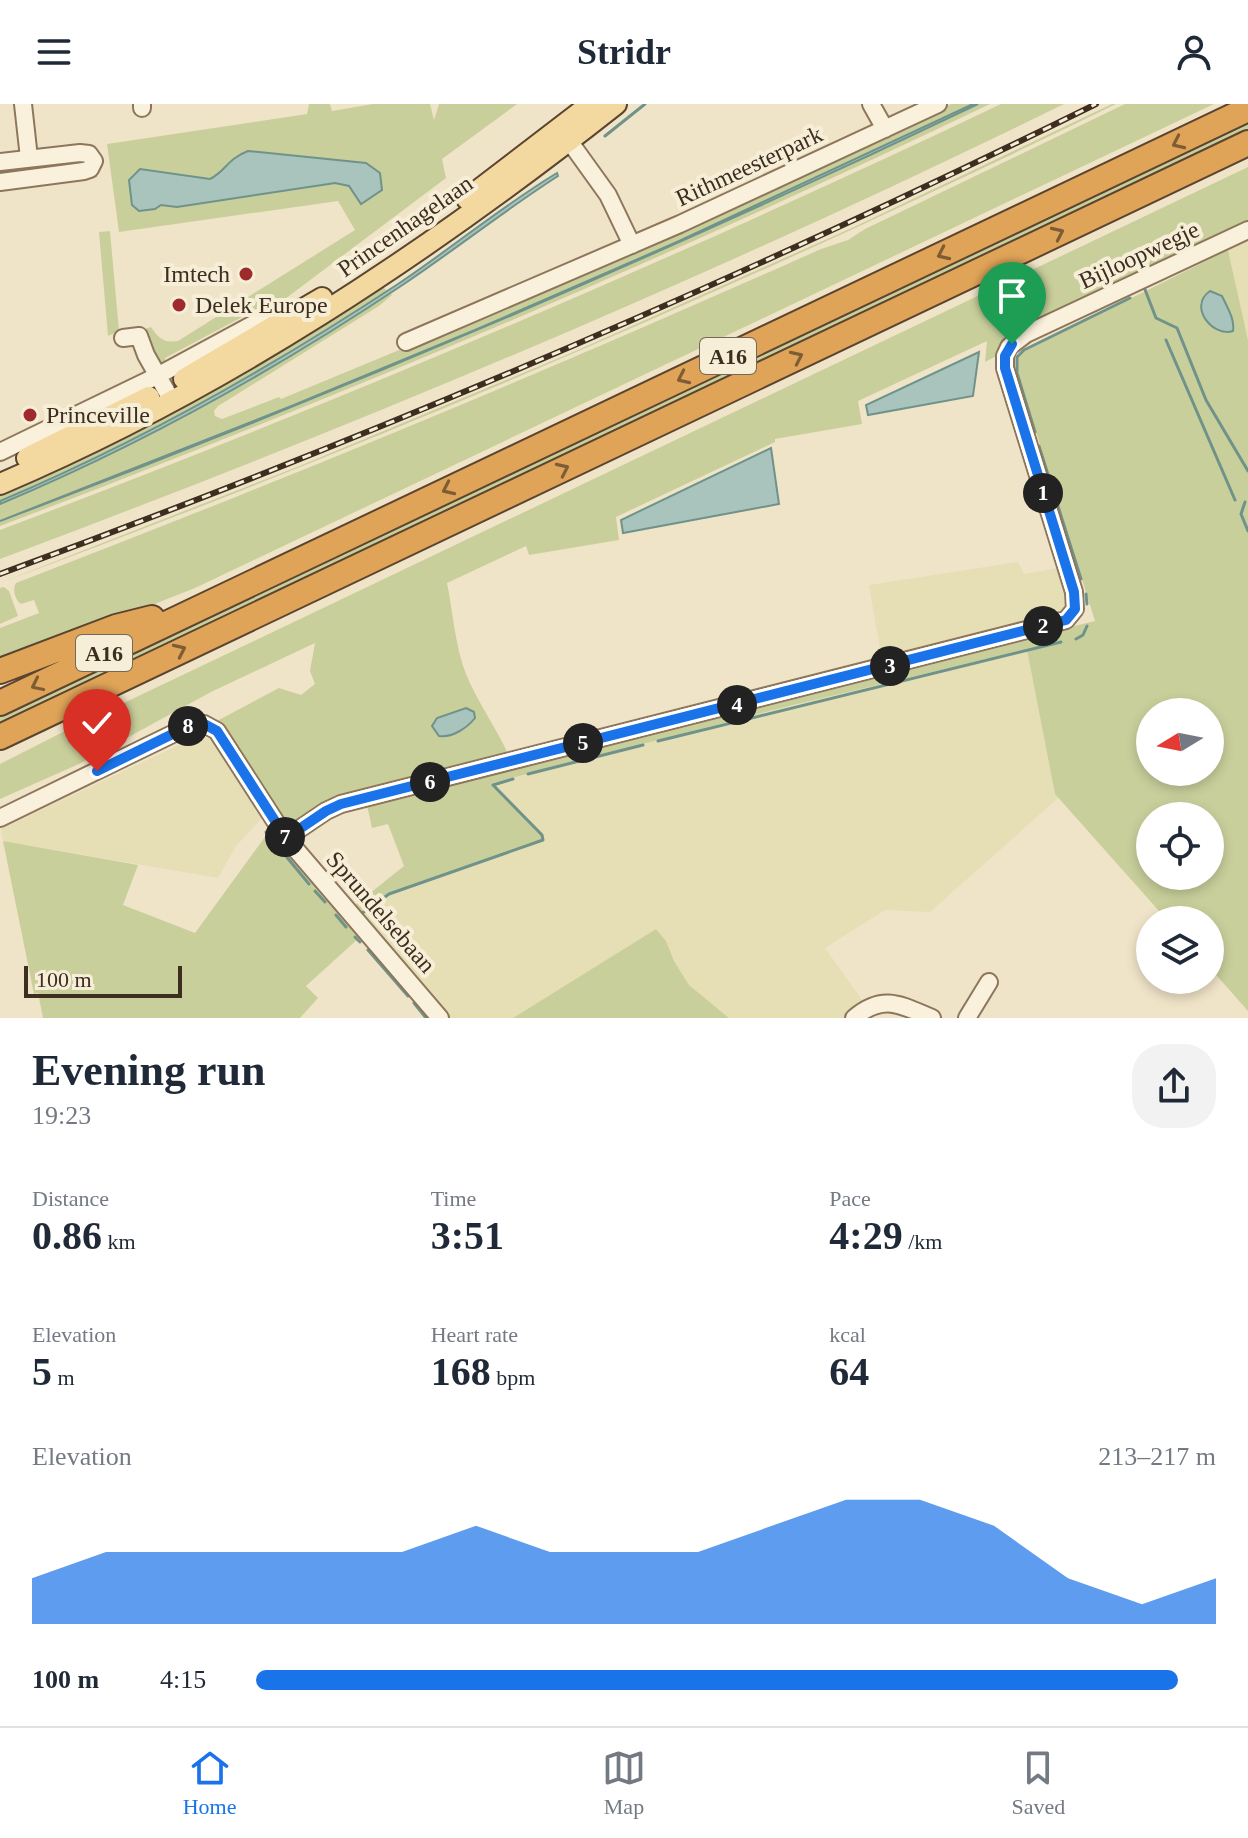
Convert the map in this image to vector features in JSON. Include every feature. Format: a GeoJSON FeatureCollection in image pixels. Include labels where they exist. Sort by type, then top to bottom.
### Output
{"type":"FeatureCollection","features":[{"type":"Feature","properties":{"kind":"highway","name":"A16"},"geometry":{"type":"LineString","coordinates":[[0,703],[1248,109]]}},
{"type":"Feature","properties":{"kind":"highway","name":"A16"},"geometry":{"type":"LineString","coordinates":[[0,737],[1248,143]]}},
{"type":"Feature","properties":{"kind":"highway","name":"A16"},"geometry":{"type":"LineString","coordinates":[[0,671],[116,627],[209,603]]}},
{"type":"Feature","properties":{"kind":"highway"},"geometry":{"type":"LineString","coordinates":[[0,754],[110,684]]}},
{"type":"Feature","properties":{"kind":"main road","name":"Princenhagelaan"},"geometry":{"type":"LineString","coordinates":[[564,135],[591,104]]}},
{"type":"Feature","properties":{"kind":"main road","name":"Princenhagelaan"},"geometry":{"type":"LineString","coordinates":[[0,484],[40,467],[165,389],[292,317],[379,263],[564,135],[616,104]]}},
{"type":"Feature","properties":{"kind":"main road","name":"Princenhagelaan"},"geometry":{"type":"LineString","coordinates":[[0,470],[165,389]]}},
{"type":"Feature","properties":{"kind":"street"},"geometry":{"type":"LineString","coordinates":[[23,104],[29,158]]}},
{"type":"Feature","properties":{"kind":"street"},"geometry":{"type":"LineString","coordinates":[[871,104],[885,129]]}},
{"type":"Feature","properties":{"kind":"street","name":"Rithmeesterpark"},"geometry":{"type":"LineString","coordinates":[[406,342],[632,245],[938,104]]}},
{"type":"Feature","properties":{"kind":"street"},"geometry":{"type":"LineString","coordinates":[[564,135],[608,195],[632,245]]}},
{"type":"Feature","properties":{"kind":"street"},"geometry":{"type":"LineString","coordinates":[[0,162],[80,153],[89,154],[94,161],[90,169],[84,171],[0,182]]}},
{"type":"Feature","properties":{"kind":"street","name":"Bijloopwegje"},"geometry":{"type":"LineString","coordinates":[[286,838],[341,804],[1066,620],[1075,609],[1074,592],[1012,394],[1004,361],[1006,352],[1026,334],[1248,230]]}},
{"type":"Feature","properties":{"kind":"street","name":"Princenhagelaan"},"geometry":{"type":"LineString","coordinates":[[0,452],[165,389],[270,315]]}},
{"type":"Feature","properties":{"kind":"street"},"geometry":{"type":"LineString","coordinates":[[123,338],[139,336],[165,389]]}},
{"type":"Feature","properties":{"kind":"street","name":"Sprundelsebaan"},"geometry":{"type":"LineString","coordinates":[[0,818],[193,724],[204,724],[217,731],[286,838],[440,1018]]}},
{"type":"Feature","properties":{"kind":"street"},"geometry":{"type":"LineString","coordinates":[[967,1018],[989,982]]}},
{"type":"Feature","properties":{"kind":"street"},"geometry":{"type":"LineString","coordinates":[[854,1018],[875,1005],[890,1003],[932,1018]]}},
{"type":"Feature","properties":{"kind":"shaded area"},"geometry":{"type":"Polygon","coordinates":[[[1248,240],[1248,340],[1228,250],[1248,240]]]}},
{"type":"Feature","properties":{"kind":"shaded area"},"geometry":{"type":"Polygon","coordinates":[[[1018,562],[1024,574],[1063,567],[1066,609],[1060,614],[882,661],[869,585],[1018,562]]]}},
{"type":"Feature","properties":{"kind":"shaded area"},"geometry":{"type":"Polygon","coordinates":[[[1027,650],[1058,798],[930,912],[885,910],[825,948],[865,1004],[849,1018],[729,1018],[689,985],[666,941],[656,929],[513,1018],[449,1018],[362,915],[385,895],[542,840],[541,832],[492,784],[793,705],[1027,650]]]}},
{"type":"Feature","properties":{"kind":"shaded area"},"geometry":{"type":"Polygon","coordinates":[[[200,735],[212,740],[262,818],[236,846],[218,878],[3,841],[1,829],[200,735]]]}},
{"type":"Feature","properties":{"kind":"green space"},"geometry":{"type":"Polygon","coordinates":[[[309,104],[330,104],[332,111],[373,104],[430,104],[434,120],[439,104],[517,104],[442,159],[446,178],[269,311],[265,305],[165,358],[167,365],[160,368],[145,329],[151,327],[165,341],[178,341],[355,230],[338,201],[119,232],[107,144],[307,114],[309,104]]]}},
{"type":"Feature","properties":{"kind":"green space"},"geometry":{"type":"Polygon","coordinates":[[[951,104],[990,104],[500,326],[0,526],[0,487],[377,282],[392,295],[218,406],[215,416],[222,419],[279,397],[281,399],[450,329],[702,219],[951,104]]]}},
{"type":"Feature","properties":{"kind":"green space"},"geometry":{"type":"Polygon","coordinates":[[[1001,104],[1064,104],[803,228],[538,345],[270,455],[0,559],[0,530],[254,431],[505,328],[1001,104]]]}},
{"type":"Feature","properties":{"kind":"green space"},"geometry":{"type":"Polygon","coordinates":[[[1116,104],[842,234],[564,357],[284,474],[0,583],[302,465],[578,350],[854,227],[1116,104]]]}},
{"type":"Feature","properties":{"kind":"green space"},"geometry":{"type":"Polygon","coordinates":[[[1125,104],[1214,104],[195,588],[0,662],[0,628],[39,613],[34,600],[19,602],[14,591],[16,583],[420,422],[848,240],[1125,104]]]}},
{"type":"Feature","properties":{"kind":"green space"},"geometry":{"type":"Polygon","coordinates":[[[1248,121],[1248,132],[0,725],[0,714],[1248,121]]]}},
{"type":"Feature","properties":{"kind":"green space"},"geometry":{"type":"Polygon","coordinates":[[[1248,167],[1248,225],[985,362],[987,341],[858,401],[862,424],[775,439],[775,442],[616,517],[619,540],[529,555],[526,546],[447,583],[462,663],[509,756],[338,801],[287,833],[217,721],[279,688],[301,695],[315,684],[310,671],[315,643],[211,692],[79,764],[0,799],[0,764],[65,731],[1248,167]]]}},
{"type":"Feature","properties":{"kind":"green space"},"geometry":{"type":"Polygon","coordinates":[[[110,231],[119,331],[108,336],[99,232],[110,231]]]}},
{"type":"Feature","properties":{"kind":"green space"},"geometry":{"type":"Polygon","coordinates":[[[1228,250],[1248,340],[1248,1011],[1224,984],[1224,906],[1155,906],[1140,890],[1224,890],[1224,802],[1136,802],[1136,885],[1055,794],[1027,650],[793,705],[493,783],[541,832],[542,840],[385,895],[362,915],[354,906],[404,866],[388,824],[372,828],[367,805],[544,756],[1095,621],[1016,363],[1017,355],[1228,250]],[[1222,296],[1200,302],[1205,316],[1225,333],[1233,331],[1232,317],[1222,296]]]}},
{"type":"Feature","properties":{"kind":"green space"},"geometry":{"type":"Polygon","coordinates":[[[0,588],[9,591],[18,616],[0,624],[0,588]]]}},
{"type":"Feature","properties":{"kind":"green space"},"geometry":{"type":"Polygon","coordinates":[[[270,830],[360,937],[306,986],[318,998],[300,1018],[43,1018],[38,993],[34,994],[3,841],[138,865],[123,905],[195,933],[270,830]]]}},
{"type":"Feature","properties":{"kind":"green space"},"geometry":{"type":"Polygon","coordinates":[[[656,929],[666,941],[689,985],[729,1018],[513,1018],[656,929]]]}},
{"type":"Feature","properties":{"kind":"water"},"geometry":{"type":"Polygon","coordinates":[[[978,104],[737,216],[494,323],[248,425],[0,521],[475,330],[677,242],[978,104]]]}},
{"type":"Feature","properties":{"kind":"water"},"geometry":{"type":"Polygon","coordinates":[[[248,151],[366,163],[380,173],[382,190],[361,204],[349,186],[335,183],[177,207],[161,205],[139,211],[132,205],[129,180],[140,169],[210,179],[248,151]]]}},
{"type":"Feature","properties":{"kind":"water"},"geometry":{"type":"Polygon","coordinates":[[[557,173],[558,176],[404,284],[307,346],[156,431],[0,504],[0,501],[104,454],[254,374],[398,284],[557,173]]]}},
{"type":"Feature","properties":{"kind":"water"},"geometry":{"type":"Polygon","coordinates":[[[1210,291],[1222,296],[1232,318],[1233,331],[1218,330],[1206,320],[1201,305],[1210,291]]]}},
{"type":"Feature","properties":{"kind":"water"},"geometry":{"type":"Polygon","coordinates":[[[979,352],[973,396],[868,415],[866,405],[979,352]]]}},
{"type":"Feature","properties":{"kind":"water"},"geometry":{"type":"Polygon","coordinates":[[[771,448],[779,504],[623,533],[621,520],[771,448]]]}},
{"type":"Feature","properties":{"kind":"water"},"geometry":{"type":"Polygon","coordinates":[[[466,708],[474,712],[472,722],[454,734],[439,736],[432,726],[437,718],[466,708]]]}},
{"type":"Feature","properties":{"kind":"waterway"},"geometry":{"type":"LineString","coordinates":[[605,136],[645,104]]}},
{"type":"Feature","properties":{"kind":"waterway"},"geometry":{"type":"LineString","coordinates":[[1144,287],[1156,318],[1177,328],[1206,400],[1248,471]]}},
{"type":"Feature","properties":{"kind":"waterway"},"geometry":{"type":"LineString","coordinates":[[1035,432],[1017,373],[1017,357],[1024,350],[1130,298]]}},
{"type":"Feature","properties":{"kind":"waterway"},"geometry":{"type":"LineString","coordinates":[[1166,340],[1235,500]]}},
{"type":"Feature","properties":{"kind":"waterway"},"geometry":{"type":"LineString","coordinates":[[1039,446],[1081,579]]}},
{"type":"Feature","properties":{"kind":"waterway"},"geometry":{"type":"LineString","coordinates":[[1245,502],[1241,514],[1248,531]]}},
{"type":"Feature","properties":{"kind":"waterway"},"geometry":{"type":"LineString","coordinates":[[1086,594],[1087,604]]}},
{"type":"Feature","properties":{"kind":"waterway"},"geometry":{"type":"LineString","coordinates":[[1076,639],[1083,635],[1087,626]]}},
{"type":"Feature","properties":{"kind":"waterway"},"geometry":{"type":"LineString","coordinates":[[658,741],[1061,642]]}},
{"type":"Feature","properties":{"kind":"waterway"},"geometry":{"type":"LineString","coordinates":[[528,774],[643,745]]}},
{"type":"Feature","properties":{"kind":"waterway"},"geometry":{"type":"LineString","coordinates":[[361,914],[389,894],[543,840],[542,835],[493,785],[513,779]]}},
{"type":"Feature","properties":{"kind":"waterway"},"geometry":{"type":"LineString","coordinates":[[266,832],[309,884]]}},
{"type":"Feature","properties":{"kind":"waterway"},"geometry":{"type":"LineString","coordinates":[[315,891],[325,902]]}},
{"type":"Feature","properties":{"kind":"waterway"},"geometry":{"type":"LineString","coordinates":[[336,915],[346,927]]}},
{"type":"Feature","properties":{"kind":"waterway"},"geometry":{"type":"LineString","coordinates":[[355,937],[360,942]]}},
{"type":"Feature","properties":{"kind":"waterway"},"geometry":{"type":"LineString","coordinates":[[368,950],[408,996]]}},
{"type":"Feature","properties":{"kind":"waterway"},"geometry":{"type":"LineString","coordinates":[[414,1003],[426,1018]]}},
{"type":"Feature","properties":{"kind":"railway"},"geometry":{"type":"LineString","coordinates":[[0,574],[279,468],[554,354],[827,232],[1096,104]]}},
{"type":"Feature","properties":{"kind":"place","name":"Imtech"},"geometry":{"type":"Point","coordinates":[246,274]}},
{"type":"Feature","properties":{"kind":"place","name":"Delek Europe"},"geometry":{"type":"Point","coordinates":[179,305]}},
{"type":"Feature","properties":{"kind":"place","name":"Princeville"},"geometry":{"type":"Point","coordinates":[30,415]}},
{"type":"Feature","properties":{"kind":"route"},"geometry":{"type":"LineString","coordinates":[[97,771],[193,724],[204,724],[217,731],[286,838],[341,804],[1066,620],[1075,609],[1074,592],[1005,368],[1005,356],[1012,344]]}}]}
